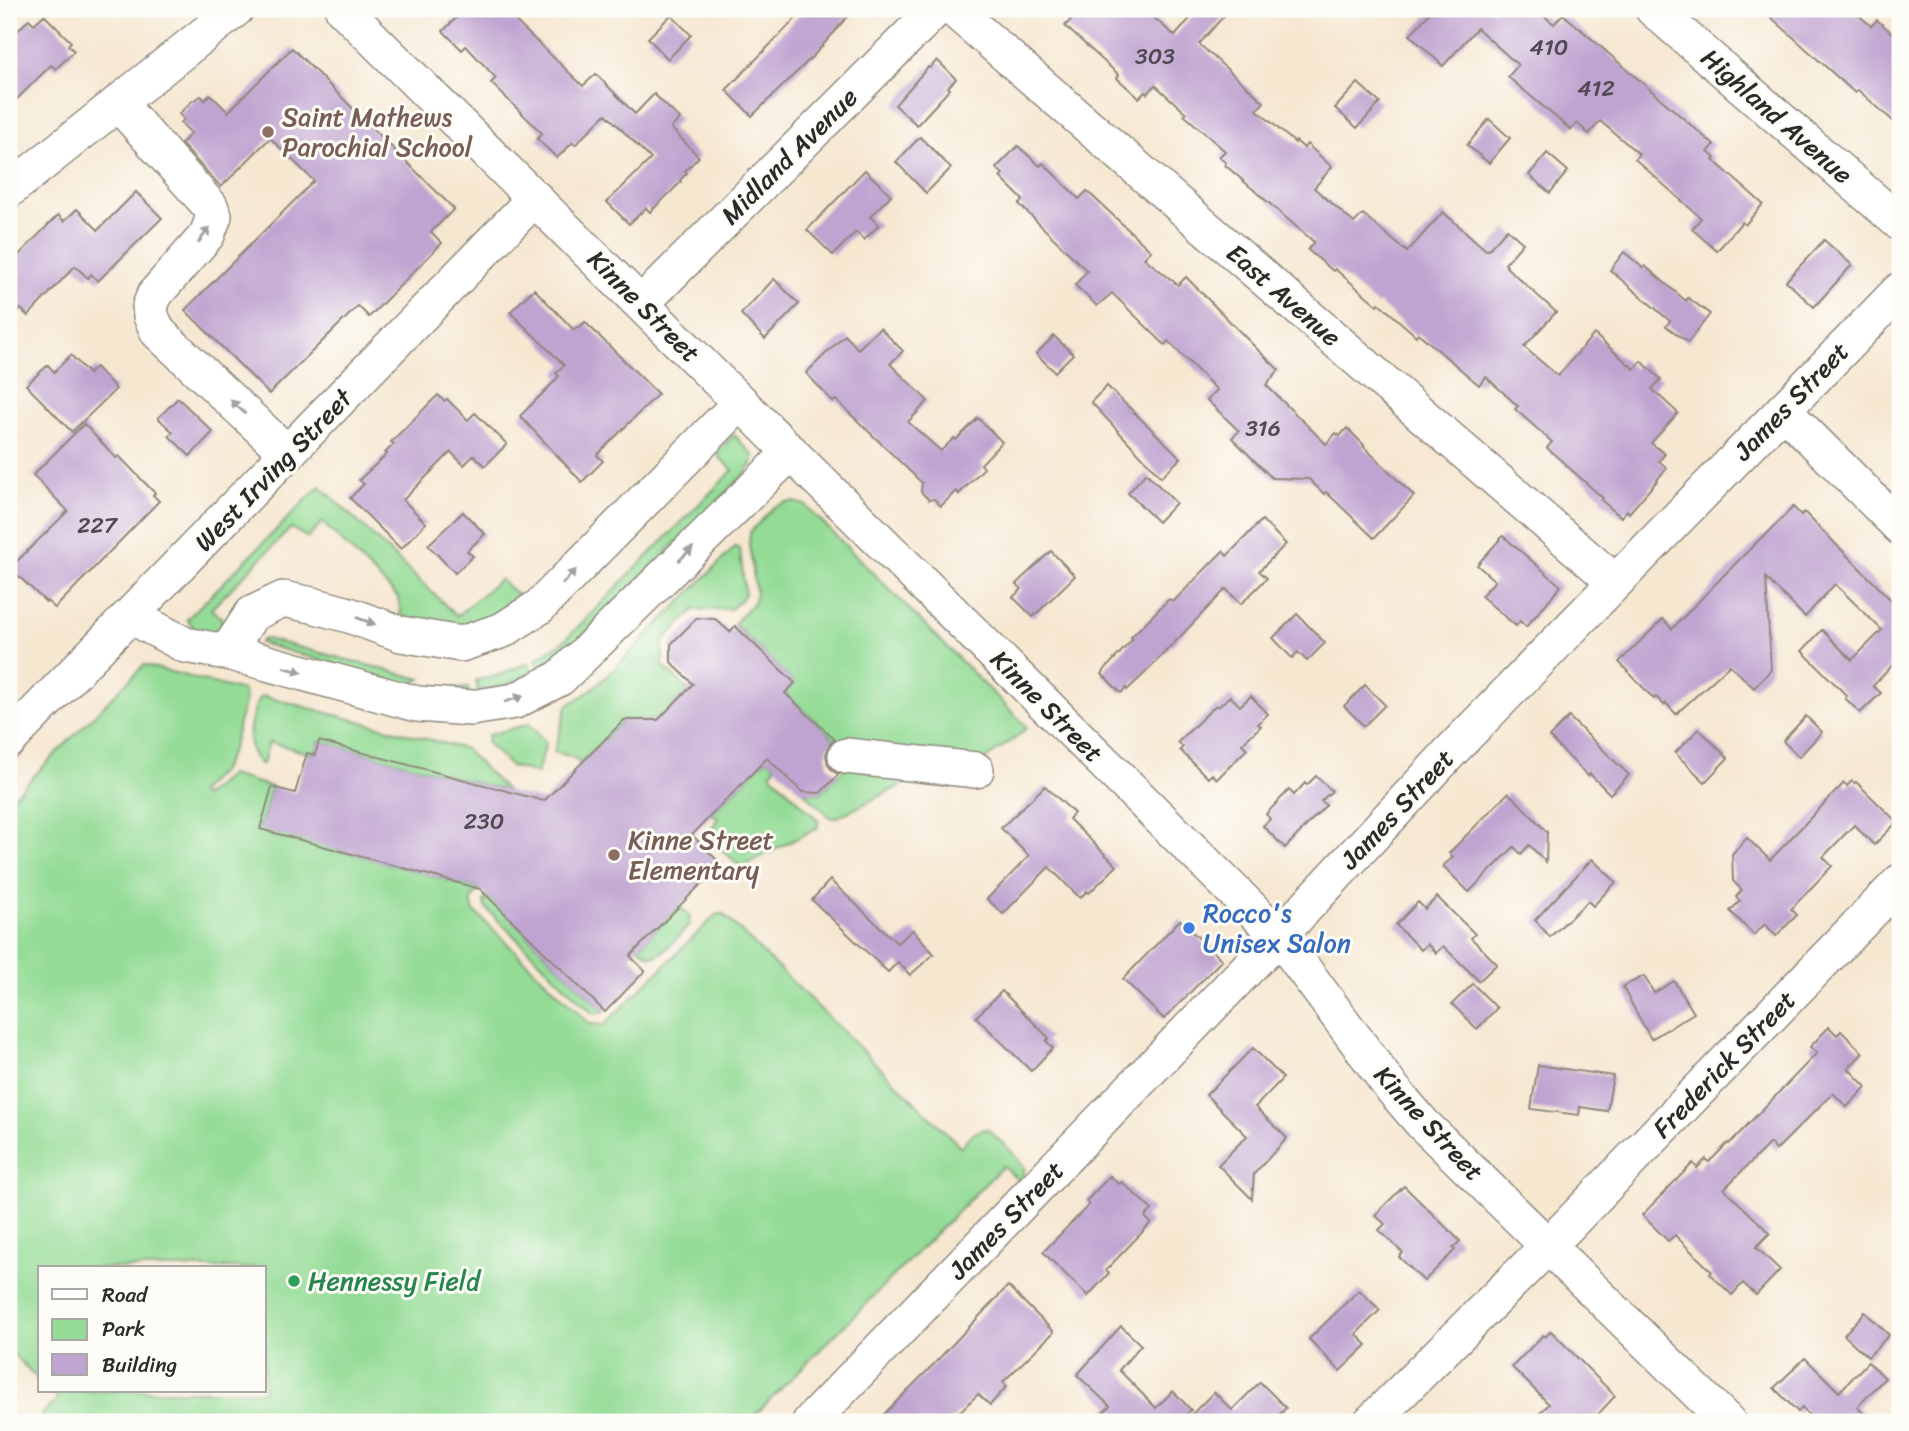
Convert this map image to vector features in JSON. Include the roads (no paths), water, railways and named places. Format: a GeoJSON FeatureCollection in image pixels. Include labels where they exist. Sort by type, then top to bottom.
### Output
{"type":"FeatureCollection","features":[{"type":"Feature","properties":{"kind":"street"},"geometry":{"type":"LineString","coordinates":[[9,190],[236,9]]}},
{"type":"Feature","properties":{"kind":"street","name":"Kinne Street"},"geometry":{"type":"LineString","coordinates":[[343,9],[1279,936],[1390,1086],[1422,1123],[1726,1421]]}},
{"type":"Feature","properties":{"kind":"street","name":"Highland Avenue"},"geometry":{"type":"LineString","coordinates":[[1653,9],[1900,223]]}},
{"type":"Feature","properties":{"kind":"street","name":"Midland Avenue"},"geometry":{"type":"LineString","coordinates":[[642,303],[958,12]]}},
{"type":"Feature","properties":{"kind":"street","name":"East Avenue"},"geometry":{"type":"LineString","coordinates":[[958,12],[1615,582]]}},
{"type":"Feature","properties":{"kind":"street"},"geometry":{"type":"LineString","coordinates":[[118,103],[210,206],[214,216],[207,235],[155,294],[150,306],[158,332],[288,454]]}},
{"type":"Feature","properties":{"kind":"street","name":"West Irving Street"},"geometry":{"type":"LineString","coordinates":[[9,740],[535,198]]}},
{"type":"Feature","properties":{"kind":"street","name":"James Street"},"geometry":{"type":"LineString","coordinates":[[810,1422],[1279,936],[1453,749],[1900,290]]}},
{"type":"Feature","properties":{"kind":"street"},"geometry":{"type":"LineString","coordinates":[[227,652],[252,614],[283,599],[349,615],[401,634],[461,644],[503,630],[539,607],[741,402]]}},
{"type":"Feature","properties":{"kind":"street"},"geometry":{"type":"LineString","coordinates":[[1783,410],[1900,527]]}},
{"type":"Feature","properties":{"kind":"street"},"geometry":{"type":"LineString","coordinates":[[131,616],[185,645],[227,652],[417,704],[471,708],[515,701],[560,678],[791,452]]}},
{"type":"Feature","properties":{"kind":"street"},"geometry":{"type":"LineString","coordinates":[[846,756],[976,770]]}},
{"type":"Feature","properties":{"kind":"street","name":"Frederick Street"},"geometry":{"type":"LineString","coordinates":[[1371,1422],[1548,1247],[1900,882]]}},
{"type":"Feature","properties":{"kind":"place","name":"Saint Mathews Parochial School"},"geometry":{"type":"Point","coordinates":[268,132]}},
{"type":"Feature","properties":{"kind":"place","name":"Kinne Street Elementary"},"geometry":{"type":"Point","coordinates":[614,855]}},
{"type":"Feature","properties":{"kind":"place","name":"Rocco's Unisex Salon"},"geometry":{"type":"Point","coordinates":[1189,928]}},
{"type":"Feature","properties":{"kind":"place","name":"Hennessy Field"},"geometry":{"type":"Point","coordinates":[294,1281]}}]}
